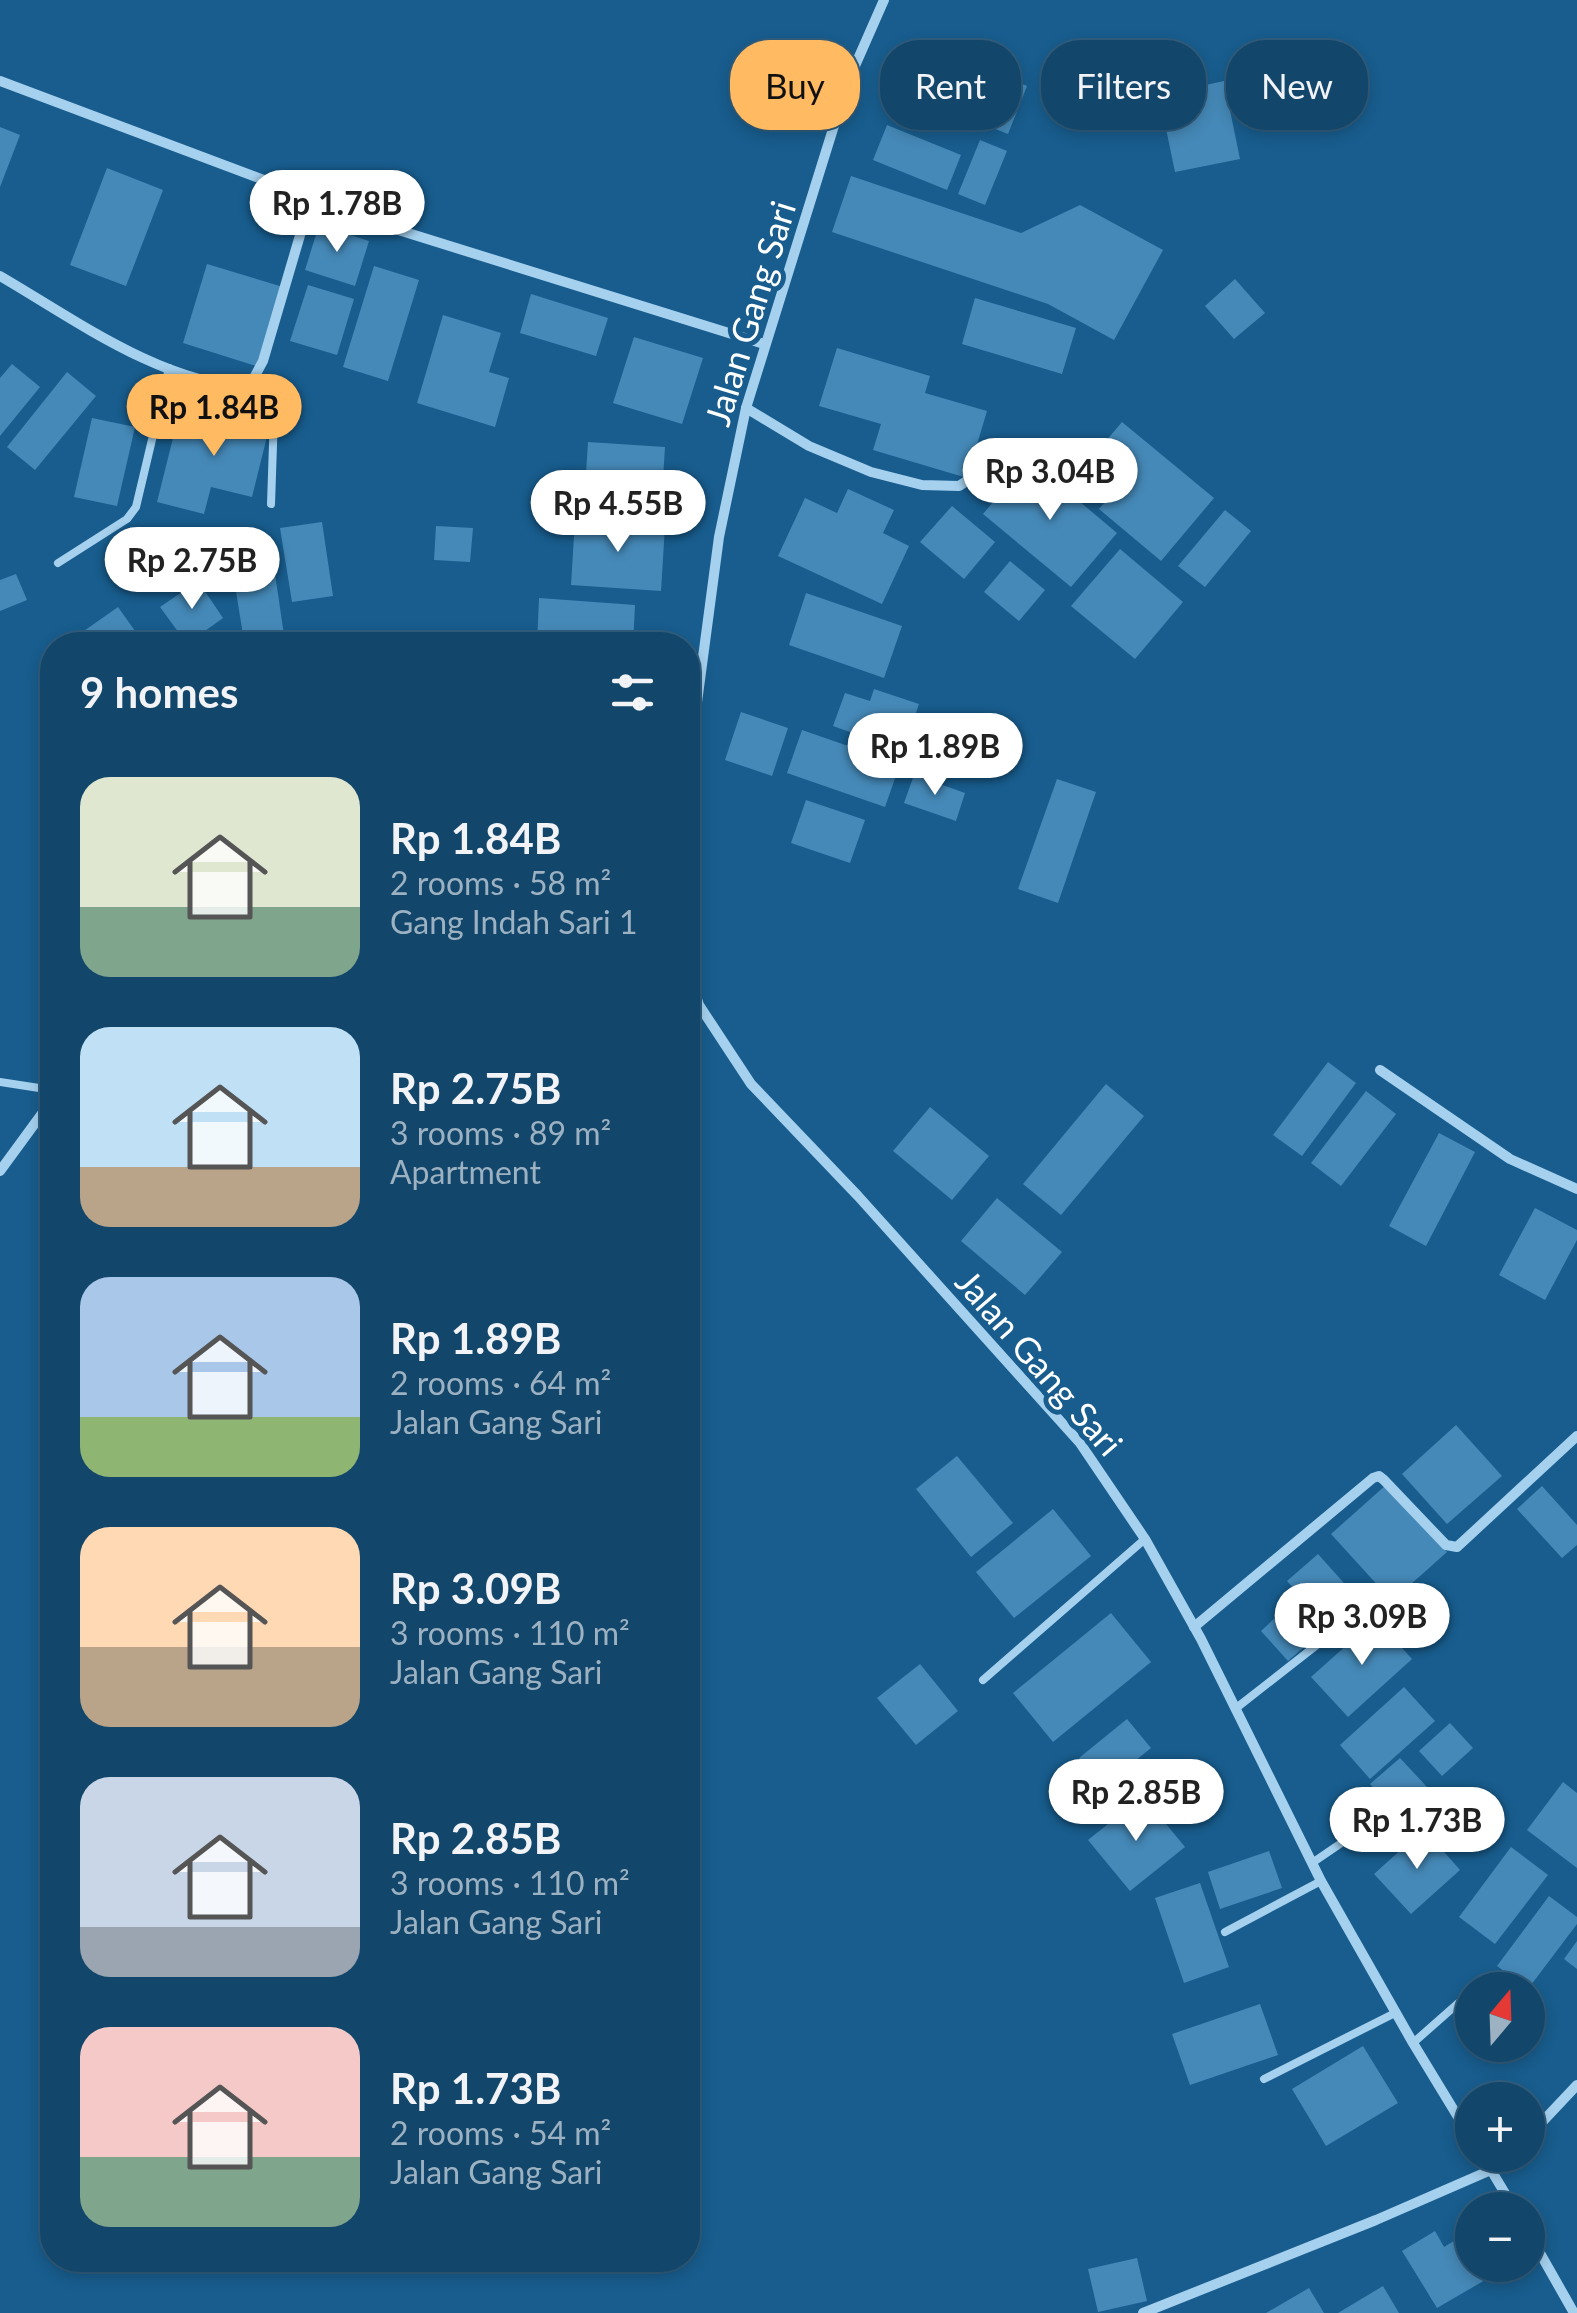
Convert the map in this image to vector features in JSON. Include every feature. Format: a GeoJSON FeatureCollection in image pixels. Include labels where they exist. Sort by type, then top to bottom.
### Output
{"type":"FeatureCollection","features":[{"type":"Feature","properties":{"kind":"street","name":"Jalan Gang Sari"},"geometry":{"type":"LineString","coordinates":[[700,680],[719,537],[746,408],[847,84],[884,0]]}},
{"type":"Feature","properties":{"kind":"street"},"geometry":{"type":"LineString","coordinates":[[0,81],[392,228],[764,344]]}},
{"type":"Feature","properties":{"kind":"street"},"geometry":{"type":"LineString","coordinates":[[0,276],[118,345],[194,380],[249,388],[263,361],[311,198]]}},
{"type":"Feature","properties":{"kind":"street"},"geometry":{"type":"LineString","coordinates":[[746,408],[808,446],[871,472],[922,485],[958,486],[1018,447]]}},
{"type":"Feature","properties":{"kind":"street","name":"Jalan Gang Sari"},"geometry":{"type":"LineString","coordinates":[[700,1008],[751,1084],[858,1196],[1080,1443],[1145,1539],[1194,1627],[1321,1881],[1455,2113]]}},
{"type":"Feature","properties":{"kind":"street"},"geometry":{"type":"LineString","coordinates":[[1380,1070],[1510,1159],[1577,1190]]}},
{"type":"Feature","properties":{"kind":"street"},"geometry":{"type":"LineString","coordinates":[[0,1171],[40,1116]]}},
{"type":"Feature","properties":{"kind":"street"},"geometry":{"type":"LineString","coordinates":[[1194,1627],[1373,1478],[1384,1480],[1446,1545],[1457,1548],[1577,1436]]}},
{"type":"Feature","properties":{"kind":"street"},"geometry":{"type":"LineString","coordinates":[[1545,2119],[1577,2085]]}},
{"type":"Feature","properties":{"kind":"street"},"geometry":{"type":"LineString","coordinates":[[1143,2313],[1486,2172]]}},
{"type":"Feature","properties":{"kind":"street"},"geometry":{"type":"LineString","coordinates":[[1545,2264],[1571,2312]]}},
{"type":"Feature","properties":{"kind":"lane"},"geometry":{"type":"LineString","coordinates":[[58,562],[127,520],[136,506],[169,368]]}},
{"type":"Feature","properties":{"kind":"lane"},"geometry":{"type":"LineString","coordinates":[[249,388],[274,415],[271,504]]}},
{"type":"Feature","properties":{"kind":"lane"},"geometry":{"type":"LineString","coordinates":[[0,1082],[40,1088]]}},
{"type":"Feature","properties":{"kind":"lane"},"geometry":{"type":"LineString","coordinates":[[984,1680],[1145,1539]]}},
{"type":"Feature","properties":{"kind":"lane"},"geometry":{"type":"LineString","coordinates":[[1236,1709],[1318,1644]]}},
{"type":"Feature","properties":{"kind":"lane"},"geometry":{"type":"LineString","coordinates":[[1312,1863],[1381,1816]]}},
{"type":"Feature","properties":{"kind":"lane"},"geometry":{"type":"LineString","coordinates":[[1226,1932],[1321,1881]]}},
{"type":"Feature","properties":{"kind":"lane"},"geometry":{"type":"LineString","coordinates":[[1412,2044],[1455,2006]]}},
{"type":"Feature","properties":{"kind":"lane"},"geometry":{"type":"LineString","coordinates":[[1264,2079],[1395,2014]]}},
{"type":"Feature","properties":{"kind":"building"},"geometry":{"type":"Polygon","coordinates":[[[1224,81],[1226,130],[1234,130],[1240,159],[1175,172],[1166,130],[1206,130],[1206,85],[1224,81]]]}},
{"type":"Feature","properties":{"kind":"building"},"geometry":{"type":"Polygon","coordinates":[[[0,127],[20,135],[0,187],[0,127]]]}},
{"type":"Feature","properties":{"kind":"building"},"geometry":{"type":"Polygon","coordinates":[[[885,130],[899,130],[961,155],[947,190],[873,160],[885,130]]]}},
{"type":"Feature","properties":{"kind":"building"},"geometry":{"type":"Polygon","coordinates":[[[980,140],[1007,151],[985,205],[958,194],[980,140]]]}},
{"type":"Feature","properties":{"kind":"building"},"geometry":{"type":"Polygon","coordinates":[[[107,168],[163,190],[126,286],[70,265],[107,168]]]}},
{"type":"Feature","properties":{"kind":"building"},"geometry":{"type":"Polygon","coordinates":[[[851,176],[1021,233],[1080,205],[1163,250],[1114,340],[1048,304],[832,232],[851,176]]]}},
{"type":"Feature","properties":{"kind":"building"},"geometry":{"type":"Polygon","coordinates":[[[319,225],[369,241],[355,286],[305,270],[319,225]]]}},
{"type":"Feature","properties":{"kind":"building"},"geometry":{"type":"Polygon","coordinates":[[[207,264],[283,287],[259,367],[183,343],[207,264]]]}},
{"type":"Feature","properties":{"kind":"building"},"geometry":{"type":"Polygon","coordinates":[[[374,266],[419,280],[388,381],[343,367],[374,266]]]}},
{"type":"Feature","properties":{"kind":"building"},"geometry":{"type":"Polygon","coordinates":[[[1235,279],[1265,313],[1234,339],[1205,306],[1235,279]]]}},
{"type":"Feature","properties":{"kind":"building"},"geometry":{"type":"Polygon","coordinates":[[[308,285],[354,299],[337,355],[290,341],[308,285]]]}},
{"type":"Feature","properties":{"kind":"building"},"geometry":{"type":"Polygon","coordinates":[[[531,294],[608,318],[596,356],[520,333],[531,294]]]}},
{"type":"Feature","properties":{"kind":"building"},"geometry":{"type":"Polygon","coordinates":[[[975,298],[1076,328],[1062,374],[962,344],[975,298]]]}},
{"type":"Feature","properties":{"kind":"building"},"geometry":{"type":"Polygon","coordinates":[[[443,315],[501,333],[489,372],[509,378],[495,427],[417,403],[443,315]]]}},
{"type":"Feature","properties":{"kind":"building"},"geometry":{"type":"Polygon","coordinates":[[[634,337],[703,358],[682,424],[613,403],[634,337]]]}},
{"type":"Feature","properties":{"kind":"building"},"geometry":{"type":"Polygon","coordinates":[[[837,348],[930,376],[925,393],[987,411],[967,478],[873,450],[881,424],[819,406],[837,348]]]}},
{"type":"Feature","properties":{"kind":"building"},"geometry":{"type":"Polygon","coordinates":[[[12,364],[40,387],[0,436],[0,378],[12,364]]]}},
{"type":"Feature","properties":{"kind":"building"},"geometry":{"type":"Polygon","coordinates":[[[67,372],[96,396],[35,470],[7,447],[67,372]]]}},
{"type":"Feature","properties":{"kind":"building"},"geometry":{"type":"Polygon","coordinates":[[[232,406],[272,416],[252,497],[211,487],[204,514],[157,502],[178,418],[226,430],[232,406]]]}},
{"type":"Feature","properties":{"kind":"building"},"geometry":{"type":"Polygon","coordinates":[[[92,418],[135,427],[117,506],[74,497],[92,418]]]}},
{"type":"Feature","properties":{"kind":"building"},"geometry":{"type":"Polygon","coordinates":[[[1122,422],[1214,498],[1161,561],[1099,509],[1123,480],[1093,456],[1122,422]]]}},
{"type":"Feature","properties":{"kind":"building"},"geometry":{"type":"Polygon","coordinates":[[[588,442],[665,447],[662,494],[585,489],[588,442]]]}},
{"type":"Feature","properties":{"kind":"building"},"geometry":{"type":"Polygon","coordinates":[[[1029,459],[1117,533],[1071,587],[983,514],[1029,459]]]}},
{"type":"Feature","properties":{"kind":"building"},"geometry":{"type":"Polygon","coordinates":[[[848,489],[894,510],[883,533],[909,546],[882,604],[778,556],[805,498],[837,513],[848,489]]]}},
{"type":"Feature","properties":{"kind":"building"},"geometry":{"type":"Polygon","coordinates":[[[952,506],[995,542],[964,579],[920,542],[952,506]]]}},
{"type":"Feature","properties":{"kind":"building"},"geometry":{"type":"Polygon","coordinates":[[[1225,510],[1251,531],[1205,587],[1178,566],[1225,510]]]}},
{"type":"Feature","properties":{"kind":"building"},"geometry":{"type":"Polygon","coordinates":[[[575,520],[665,526],[661,591],[571,585],[575,520]]]}},
{"type":"Feature","properties":{"kind":"building"},"geometry":{"type":"Polygon","coordinates":[[[322,522],[333,596],[292,602],[280,528],[322,522]]]}},
{"type":"Feature","properties":{"kind":"building"},"geometry":{"type":"Polygon","coordinates":[[[436,526],[473,528],[470,562],[434,560],[436,526]]]}},
{"type":"Feature","properties":{"kind":"building"},"geometry":{"type":"Polygon","coordinates":[[[1120,549],[1183,602],[1135,659],[1071,606],[1120,549]]]}},
{"type":"Feature","properties":{"kind":"building"},"geometry":{"type":"Polygon","coordinates":[[[1010,561],[1045,590],[1019,621],[984,592],[1010,561]]]}},
{"type":"Feature","properties":{"kind":"building"},"geometry":{"type":"Polygon","coordinates":[[[274,567],[284,632],[243,632],[233,573],[274,567]]]}},
{"type":"Feature","properties":{"kind":"building"},"geometry":{"type":"Polygon","coordinates":[[[16,574],[27,600],[0,611],[0,580],[16,574]]]}},
{"type":"Feature","properties":{"kind":"building"},"geometry":{"type":"Polygon","coordinates":[[[198,581],[223,618],[204,632],[178,632],[160,607],[198,581]]]}},
{"type":"Feature","properties":{"kind":"building"},"geometry":{"type":"Polygon","coordinates":[[[806,593],[902,626],[884,678],[789,645],[806,593]]]}},
{"type":"Feature","properties":{"kind":"building"},"geometry":{"type":"Polygon","coordinates":[[[539,598],[635,605],[634,632],[538,632],[539,598]]]}},
{"type":"Feature","properties":{"kind":"building"},"geometry":{"type":"Polygon","coordinates":[[[118,607],[136,632],[82,632],[118,607]]]}},
{"type":"Feature","properties":{"kind":"building"},"geometry":{"type":"Polygon","coordinates":[[[874,689],[919,704],[903,751],[833,726],[845,693],[870,701],[874,689]]]}},
{"type":"Feature","properties":{"kind":"building"},"geometry":{"type":"Polygon","coordinates":[[[741,712],[788,728],[772,776],[725,760],[741,712]]]}},
{"type":"Feature","properties":{"kind":"building"},"geometry":{"type":"Polygon","coordinates":[[[802,730],[900,764],[885,807],[787,773],[802,730]]]}},
{"type":"Feature","properties":{"kind":"building"},"geometry":{"type":"Polygon","coordinates":[[[914,775],[965,793],[956,821],[904,803],[914,775]]]}},
{"type":"Feature","properties":{"kind":"building"},"geometry":{"type":"Polygon","coordinates":[[[1057,779],[1096,792],[1058,903],[1018,889],[1057,779]]]}},
{"type":"Feature","properties":{"kind":"building"},"geometry":{"type":"Polygon","coordinates":[[[806,800],[865,820],[850,863],[791,843],[806,800]]]}},
{"type":"Feature","properties":{"kind":"building"},"geometry":{"type":"Polygon","coordinates":[[[1328,1062],[1356,1083],[1302,1156],[1273,1135],[1328,1062]]]}},
{"type":"Feature","properties":{"kind":"building"},"geometry":{"type":"Polygon","coordinates":[[[1106,1084],[1144,1116],[1061,1215],[1023,1184],[1106,1084]]]}},
{"type":"Feature","properties":{"kind":"building"},"geometry":{"type":"Polygon","coordinates":[[[1366,1091],[1396,1114],[1341,1186],[1311,1163],[1366,1091]]]}},
{"type":"Feature","properties":{"kind":"building"},"geometry":{"type":"Polygon","coordinates":[[[930,1107],[989,1156],[952,1200],[893,1151],[930,1107]]]}},
{"type":"Feature","properties":{"kind":"building"},"geometry":{"type":"Polygon","coordinates":[[[1439,1133],[1475,1152],[1426,1246],[1389,1226],[1439,1133]]]}},
{"type":"Feature","properties":{"kind":"building"},"geometry":{"type":"Polygon","coordinates":[[[997,1198],[1062,1252],[1025,1295],[961,1241],[997,1198]]]}},
{"type":"Feature","properties":{"kind":"building"},"geometry":{"type":"Polygon","coordinates":[[[1535,1208],[1577,1230],[1577,1240],[1545,1300],[1499,1275],[1535,1208]]]}},
{"type":"Feature","properties":{"kind":"building"},"geometry":{"type":"Polygon","coordinates":[[[1456,1425],[1502,1476],[1447,1524],[1402,1474],[1456,1425]]]}},
{"type":"Feature","properties":{"kind":"building"},"geometry":{"type":"Polygon","coordinates":[[[957,1456],[1013,1523],[971,1557],[916,1489],[957,1456]]]}},
{"type":"Feature","properties":{"kind":"building"},"geometry":{"type":"Polygon","coordinates":[[[1386,1485],[1447,1552],[1392,1601],[1331,1534],[1386,1485]]]}},
{"type":"Feature","properties":{"kind":"building"},"geometry":{"type":"Polygon","coordinates":[[[1542,1486],[1577,1525],[1577,1545],[1562,1558],[1517,1509],[1542,1486]]]}},
{"type":"Feature","properties":{"kind":"building"},"geometry":{"type":"Polygon","coordinates":[[[1053,1509],[1091,1556],[1014,1618],[976,1572],[1053,1509]]]}},
{"type":"Feature","properties":{"kind":"building"},"geometry":{"type":"Polygon","coordinates":[[[1318,1554],[1360,1601],[1329,1628],[1287,1581],[1318,1554]]]}},
{"type":"Feature","properties":{"kind":"building"},"geometry":{"type":"Polygon","coordinates":[[[1290,1604],[1318,1635],[1288,1661],[1261,1631],[1290,1604]]]}},
{"type":"Feature","properties":{"kind":"building"},"geometry":{"type":"Polygon","coordinates":[[[1111,1613],[1151,1662],[1053,1742],[1013,1693],[1111,1613]]]}},
{"type":"Feature","properties":{"kind":"building"},"geometry":{"type":"Polygon","coordinates":[[[1376,1619],[1412,1659],[1348,1717],[1311,1677],[1376,1619]]]}},
{"type":"Feature","properties":{"kind":"building"},"geometry":{"type":"Polygon","coordinates":[[[920,1664],[958,1711],[916,1745],[877,1698],[920,1664]]]}},
{"type":"Feature","properties":{"kind":"building"},"geometry":{"type":"Polygon","coordinates":[[[1404,1687],[1435,1721],[1370,1779],[1340,1745],[1404,1687]]]}},
{"type":"Feature","properties":{"kind":"building"},"geometry":{"type":"Polygon","coordinates":[[[1127,1719],[1151,1748],[1103,1787],[1079,1758],[1127,1719]]]}},
{"type":"Feature","properties":{"kind":"building"},"geometry":{"type":"Polygon","coordinates":[[[1450,1723],[1473,1748],[1442,1776],[1419,1751],[1450,1723]]]}},
{"type":"Feature","properties":{"kind":"building"},"geometry":{"type":"Polygon","coordinates":[[[1400,1758],[1427,1787],[1397,1814],[1370,1784],[1400,1758]]]}},
{"type":"Feature","properties":{"kind":"building"},"geometry":{"type":"Polygon","coordinates":[[[1563,1782],[1577,1793],[1577,1868],[1527,1830],[1563,1782]]]}},
{"type":"Feature","properties":{"kind":"building"},"geometry":{"type":"Polygon","coordinates":[[[1143,1796],[1185,1847],[1130,1891],[1088,1840],[1143,1796]]]}},
{"type":"Feature","properties":{"kind":"building"},"geometry":{"type":"Polygon","coordinates":[[[1424,1829],[1460,1870],[1411,1914],[1374,1874],[1424,1829]]]}},
{"type":"Feature","properties":{"kind":"building"},"geometry":{"type":"Polygon","coordinates":[[[1511,1847],[1548,1875],[1495,1944],[1459,1917],[1511,1847]]]}},
{"type":"Feature","properties":{"kind":"building"},"geometry":{"type":"Polygon","coordinates":[[[1269,1851],[1282,1888],[1220,1909],[1208,1872],[1269,1851]]]}},
{"type":"Feature","properties":{"kind":"building"},"geometry":{"type":"Polygon","coordinates":[[[1200,1883],[1229,1967],[1184,1983],[1155,1898],[1200,1883]]]}},
{"type":"Feature","properties":{"kind":"building"},"geometry":{"type":"Polygon","coordinates":[[[1549,1896],[1577,1917],[1577,1924],[1541,1972],[1505,1972],[1497,1966],[1549,1896]]]}},
{"type":"Feature","properties":{"kind":"building"},"geometry":{"type":"Polygon","coordinates":[[[1577,1941],[1577,1969],[1564,1959],[1577,1941]]]}},
{"type":"Feature","properties":{"kind":"building"},"geometry":{"type":"Polygon","coordinates":[[[1260,2004],[1278,2055],[1190,2085],[1172,2034],[1260,2004]]]}},
{"type":"Feature","properties":{"kind":"building"},"geometry":{"type":"Polygon","coordinates":[[[1363,2046],[1398,2103],[1326,2146],[1292,2089],[1363,2046]]]}},
{"type":"Feature","properties":{"kind":"building"},"geometry":{"type":"Polygon","coordinates":[[[1435,2231],[1444,2247],[1455,2240],[1455,2282],[1482,2282],[1437,2308],[1402,2251],[1435,2231]]]}},
{"type":"Feature","properties":{"kind":"building"},"geometry":{"type":"Polygon","coordinates":[[[1137,2258],[1147,2301],[1098,2312],[1088,2269],[1137,2258]]]}},
{"type":"Feature","properties":{"kind":"building"},"geometry":{"type":"Polygon","coordinates":[[[1383,2286],[1399,2313],[1338,2313],[1383,2286]]]}},
{"type":"Feature","properties":{"kind":"building"},"geometry":{"type":"Polygon","coordinates":[[[1309,2288],[1324,2313],[1266,2313],[1309,2288]]]}}]}
